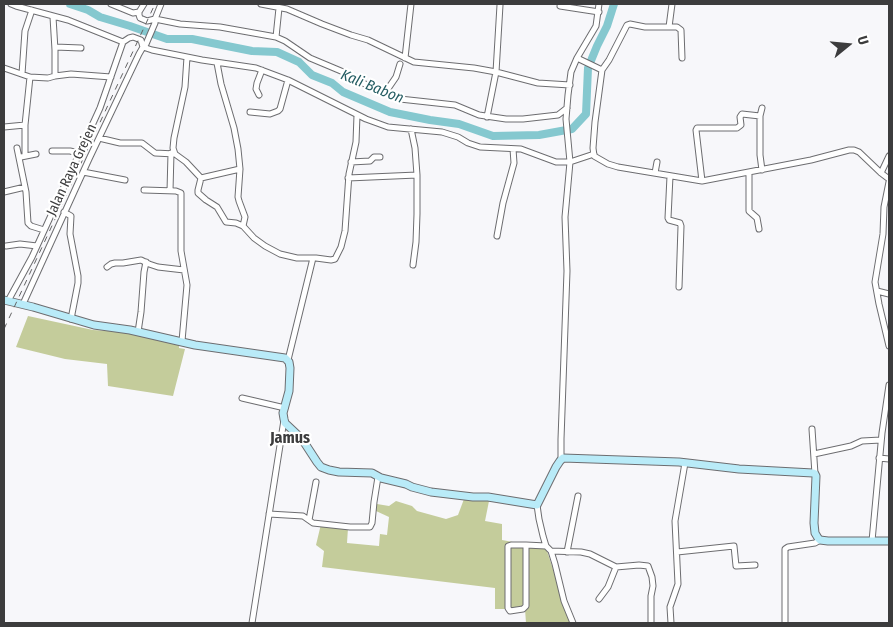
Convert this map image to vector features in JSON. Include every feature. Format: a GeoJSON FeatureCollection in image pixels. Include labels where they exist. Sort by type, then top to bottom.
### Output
{"type":"FeatureCollection","features":[{"type":"Feature","properties":{"kind":"street"},"geometry":{"type":"LineString","coordinates":[[11,4],[68,20],[123,42]]}},
{"type":"Feature","properties":{"kind":"street"},"geometry":{"type":"LineString","coordinates":[[111,4],[133,12],[139,12]]}},
{"type":"Feature","properties":{"kind":"street"},"geometry":{"type":"LineString","coordinates":[[144,4],[139,15],[140,18],[147,21],[155,20],[220,27],[276,37],[310,58],[400,99],[455,105],[487,117],[506,119],[547,117],[558,115],[567,108]]}},
{"type":"Feature","properties":{"kind":"street","name":"Jalan Raya Grejen"},"geometry":{"type":"LineString","coordinates":[[13,302],[64,212],[144,45],[161,4]]}},
{"type":"Feature","properties":{"kind":"street"},"geometry":{"type":"LineString","coordinates":[[261,4],[294,12],[368,40],[410,61],[474,68],[538,83],[570,85]]}},
{"type":"Feature","properties":{"kind":"street"},"geometry":{"type":"LineString","coordinates":[[405,58],[411,4]]}},
{"type":"Feature","properties":{"kind":"street"},"geometry":{"type":"LineString","coordinates":[[487,117],[496,72],[500,4]]}},
{"type":"Feature","properties":{"kind":"street"},"geometry":{"type":"LineString","coordinates":[[573,623],[564,601],[551,551],[546,546],[537,505],[561,459],[567,270],[565,217],[570,162],[566,119],[571,72],[596,26],[599,4]]}},
{"type":"Feature","properties":{"kind":"street"},"geometry":{"type":"LineString","coordinates":[[669,27],[672,4]]}},
{"type":"Feature","properties":{"kind":"street"},"geometry":{"type":"LineString","coordinates":[[560,6],[599,12]]}},
{"type":"Feature","properties":{"kind":"street"},"geometry":{"type":"LineString","coordinates":[[276,37],[279,8]]}},
{"type":"Feature","properties":{"kind":"street"},"geometry":{"type":"LineString","coordinates":[[22,74],[25,31],[32,10]]}},
{"type":"Feature","properties":{"kind":"street"},"geometry":{"type":"LineString","coordinates":[[53,17],[55,76]]}},
{"type":"Feature","properties":{"kind":"street"},"geometry":{"type":"LineString","coordinates":[[682,58],[680,30],[677,27],[627,25],[609,60],[601,70],[593,148],[596,157],[618,167],[702,181],[749,173],[849,150],[859,152],[889,180],[884,206],[883,234],[876,282],[889,346]]}},
{"type":"Feature","properties":{"kind":"street"},"geometry":{"type":"LineString","coordinates":[[288,360],[270,355],[210,347],[94,325],[13,302],[100,108],[123,42],[132,37],[141,40],[144,45],[152,50],[217,63],[256,68],[288,80],[357,115],[388,127],[442,132],[480,147],[521,149],[556,162],[570,162],[594,154]]}},
{"type":"Feature","properties":{"kind":"street"},"geometry":{"type":"LineString","coordinates":[[55,47],[81,48]]}},
{"type":"Feature","properties":{"kind":"street"},"geometry":{"type":"LineString","coordinates":[[170,191],[174,138],[185,87],[187,57]]}},
{"type":"Feature","properties":{"kind":"street"},"geometry":{"type":"LineString","coordinates":[[579,58],[601,70]]}},
{"type":"Feature","properties":{"kind":"street"},"geometry":{"type":"LineString","coordinates":[[217,63],[234,128],[240,169],[238,197],[245,217],[243,226]]}},
{"type":"Feature","properties":{"kind":"street"},"geometry":{"type":"LineString","coordinates":[[384,93],[396,77],[400,64]]}},
{"type":"Feature","properties":{"kind":"street"},"geometry":{"type":"LineString","coordinates":[[4,68],[30,77],[48,78],[71,74],[110,77]]}},
{"type":"Feature","properties":{"kind":"street"},"geometry":{"type":"LineString","coordinates":[[259,95],[256,89],[262,70]]}},
{"type":"Feature","properties":{"kind":"street"},"geometry":{"type":"LineString","coordinates":[[30,77],[22,157],[24,188],[28,223],[31,226],[44,230]]}},
{"type":"Feature","properties":{"kind":"street"},"geometry":{"type":"LineString","coordinates":[[250,112],[270,114],[278,111],[288,80]]}},
{"type":"Feature","properties":{"kind":"street"},"geometry":{"type":"LineString","coordinates":[[762,108],[760,116],[762,170]]}},
{"type":"Feature","properties":{"kind":"street"},"geometry":{"type":"LineString","coordinates":[[702,181],[697,128],[738,128],[741,125],[740,116],[742,114],[760,116]]}},
{"type":"Feature","properties":{"kind":"street"},"geometry":{"type":"LineString","coordinates":[[201,178],[198,190],[200,195],[217,208],[226,222],[243,226],[265,246],[280,254],[297,258],[334,259],[341,247],[346,231],[348,178],[356,142],[357,115]]}},
{"type":"Feature","properties":{"kind":"street"},"geometry":{"type":"LineString","coordinates":[[4,127],[25,125]]}},
{"type":"Feature","properties":{"kind":"street"},"geometry":{"type":"LineString","coordinates":[[411,129],[415,148],[417,175],[416,242],[413,265]]}},
{"type":"Feature","properties":{"kind":"street"},"geometry":{"type":"LineString","coordinates":[[99,138],[120,143],[142,143],[155,153],[173,154],[186,162],[201,178]]}},
{"type":"Feature","properties":{"kind":"street"},"geometry":{"type":"LineString","coordinates":[[17,148],[22,157]]}},
{"type":"Feature","properties":{"kind":"street"},"geometry":{"type":"LineString","coordinates":[[497,236],[514,163],[513,149]]}},
{"type":"Feature","properties":{"kind":"street"},"geometry":{"type":"LineString","coordinates":[[52,152],[70,151],[79,153]]}},
{"type":"Feature","properties":{"kind":"street"},"geometry":{"type":"LineString","coordinates":[[22,157],[36,154]]}},
{"type":"Feature","properties":{"kind":"street"},"geometry":{"type":"LineString","coordinates":[[881,173],[889,156]]}},
{"type":"Feature","properties":{"kind":"street"},"geometry":{"type":"LineString","coordinates":[[351,162],[370,161],[374,157],[380,157]]}},
{"type":"Feature","properties":{"kind":"street"},"geometry":{"type":"LineString","coordinates":[[655,173],[657,162]]}},
{"type":"Feature","properties":{"kind":"street"},"geometry":{"type":"LineString","coordinates":[[201,178],[240,169]]}},
{"type":"Feature","properties":{"kind":"street"},"geometry":{"type":"LineString","coordinates":[[83,172],[125,180]]}},
{"type":"Feature","properties":{"kind":"street"},"geometry":{"type":"LineString","coordinates":[[749,173],[749,211],[756,218],[759,229]]}},
{"type":"Feature","properties":{"kind":"street"},"geometry":{"type":"LineString","coordinates":[[348,178],[417,175]]}},
{"type":"Feature","properties":{"kind":"street"},"geometry":{"type":"LineString","coordinates":[[670,176],[668,218],[680,223],[681,226],[679,286]]}},
{"type":"Feature","properties":{"kind":"street"},"geometry":{"type":"LineString","coordinates":[[4,192],[24,188]]}},
{"type":"Feature","properties":{"kind":"street"},"geometry":{"type":"LineString","coordinates":[[144,190],[178,191],[181,194],[181,251],[187,285],[182,341]]}},
{"type":"Feature","properties":{"kind":"street"},"geometry":{"type":"LineString","coordinates":[[64,212],[70,216],[70,234],[78,276],[72,319]]}},
{"type":"Feature","properties":{"kind":"street"},"geometry":{"type":"LineString","coordinates":[[6,246],[20,244],[37,246]]}},
{"type":"Feature","properties":{"kind":"street"},"geometry":{"type":"LineString","coordinates":[[252,623],[289,391],[290,368],[288,360],[313,258]]}},
{"type":"Feature","properties":{"kind":"street"},"geometry":{"type":"LineString","coordinates":[[107,267],[115,263],[141,260],[158,268],[184,270]]}},
{"type":"Feature","properties":{"kind":"street"},"geometry":{"type":"LineString","coordinates":[[138,332],[146,262]]}},
{"type":"Feature","properties":{"kind":"street"},"geometry":{"type":"LineString","coordinates":[[879,291],[889,292]]}},
{"type":"Feature","properties":{"kind":"street"},"geometry":{"type":"LineString","coordinates":[[872,541],[879,458],[889,385]]}},
{"type":"Feature","properties":{"kind":"street"},"geometry":{"type":"LineString","coordinates":[[242,398],[285,408]]}},
{"type":"Feature","properties":{"kind":"street"},"geometry":{"type":"LineString","coordinates":[[284,419],[285,423],[302,439],[321,467],[339,472],[372,473],[431,492],[488,497],[537,505]]}},
{"type":"Feature","properties":{"kind":"street"},"geometry":{"type":"LineString","coordinates":[[812,429],[816,476],[815,530],[816,536],[820,540]]}},
{"type":"Feature","properties":{"kind":"street"},"geometry":{"type":"LineString","coordinates":[[814,454],[862,442],[881,440]]}},
{"type":"Feature","properties":{"kind":"street"},"geometry":{"type":"LineString","coordinates":[[879,458],[889,459]]}},
{"type":"Feature","properties":{"kind":"street"},"geometry":{"type":"LineString","coordinates":[[561,459],[685,463],[815,474]]}},
{"type":"Feature","properties":{"kind":"street"},"geometry":{"type":"LineString","coordinates":[[671,623],[670,607],[678,584],[675,521],[685,463]]}},
{"type":"Feature","properties":{"kind":"street"},"geometry":{"type":"LineString","coordinates":[[269,514],[303,516],[313,524],[350,527],[372,526],[378,476]]}},
{"type":"Feature","properties":{"kind":"street"},"geometry":{"type":"LineString","coordinates":[[309,520],[316,482]]}},
{"type":"Feature","properties":{"kind":"street"},"geometry":{"type":"LineString","coordinates":[[567,552],[578,496]]}},
{"type":"Feature","properties":{"kind":"street"},"geometry":{"type":"LineString","coordinates":[[785,623],[785,549],[815,543],[820,540],[889,541]]}},
{"type":"Feature","properties":{"kind":"street"},"geometry":{"type":"LineString","coordinates":[[526,545],[526,606],[523,609],[510,611],[508,608],[508,547],[511,545],[526,545],[546,546]]}},
{"type":"Feature","properties":{"kind":"street"},"geometry":{"type":"LineString","coordinates":[[677,552],[734,546],[736,566],[755,565]]}},
{"type":"Feature","properties":{"kind":"street"},"geometry":{"type":"LineString","coordinates":[[551,551],[590,554],[616,567],[647,565],[653,586],[651,596],[652,623]]}},
{"type":"Feature","properties":{"kind":"street"},"geometry":{"type":"LineString","coordinates":[[599,599],[608,587],[616,567]]}},
{"type":"Feature","properties":{"kind":"green space"},"geometry":{"type":"Polygon","coordinates":[[[28,316],[93,330],[125,332],[179,343],[179,348],[185,349],[173,396],[108,386],[107,364],[65,359],[16,347],[28,316]]]}},
{"type":"Feature","properties":{"kind":"green space"},"geometry":{"type":"Polygon","coordinates":[[[464,499],[489,501],[485,521],[502,524],[502,540],[546,548],[571,623],[526,623],[525,609],[495,609],[495,588],[322,567],[324,551],[316,545],[321,524],[348,528],[347,543],[379,546],[380,534],[387,535],[389,517],[376,511],[377,504],[389,506],[396,501],[412,506],[417,511],[446,519],[458,515],[464,499]]]}},
{"type":"Feature","properties":{"kind":"waterway","name":"Kali Babon"},"geometry":{"type":"LineString","coordinates":[[70,4],[88,10],[100,17],[167,39],[192,39],[252,51],[277,52],[299,62],[312,75],[332,83],[343,92],[390,112],[459,124],[493,136],[539,135],[572,129],[586,114],[588,68],[607,26],[614,4]]}},
{"type":"Feature","properties":{"kind":"railway"},"geometry":{"type":"LineString","coordinates":[[4,329],[155,4]]}},
{"type":"Feature","properties":{"kind":"district","name":"Jamus"},"geometry":{"type":"Point","coordinates":[290,439]}}]}
